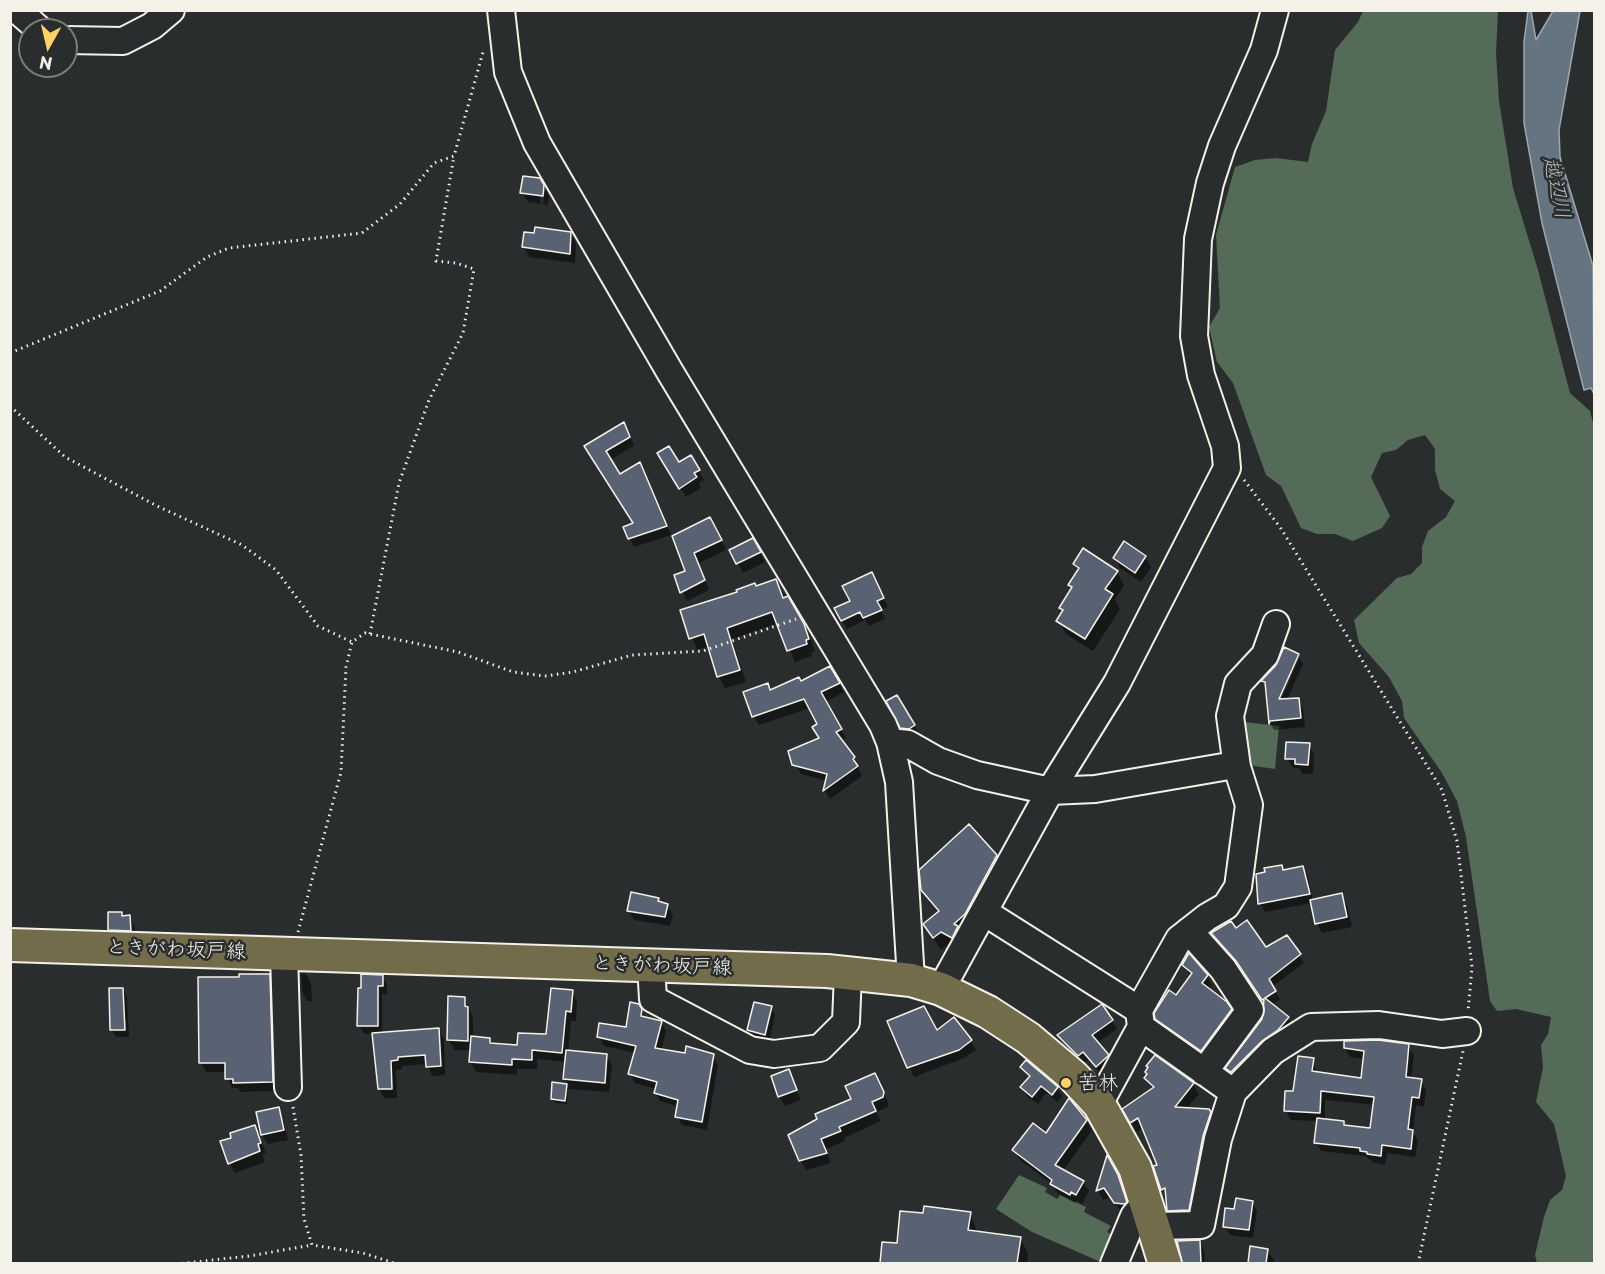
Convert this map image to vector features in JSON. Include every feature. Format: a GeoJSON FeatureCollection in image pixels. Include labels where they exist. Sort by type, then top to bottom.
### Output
{"type":"FeatureCollection","features":[{"type":"Feature","properties":{"kind":"main road","name":"ときがわ坂戸線"},"geometry":{"type":"LineString","coordinates":[[10,945],[651,965],[848,973],[911,980],[941,989],[988,1012],[1028,1038],[1073,1076],[1099,1104],[1135,1168],[1165,1263]]}},
{"type":"Feature","properties":{"kind":"street"},"geometry":{"type":"LineString","coordinates":[[78,40],[123,41],[152,26],[171,10]]}},
{"type":"Feature","properties":{"kind":"street"},"geometry":{"type":"LineString","coordinates":[[941,989],[1050,791],[1117,683],[1227,468],[1228,460],[1201,375],[1194,336],[1198,238],[1210,183],[1219,155],[1264,50],[1275,10]]}},
{"type":"Feature","properties":{"kind":"street"},"geometry":{"type":"LineString","coordinates":[[501,15],[508,72],[537,143],[670,372],[874,706],[890,742],[899,782],[902,813],[911,980]]}},
{"type":"Feature","properties":{"kind":"street"},"geometry":{"type":"LineString","coordinates":[[1099,1104],[1179,939],[1226,906],[1238,887],[1250,806],[1237,767],[1230,716],[1238,684],[1264,655],[1276,624]]}},
{"type":"Feature","properties":{"kind":"street"},"geometry":{"type":"LineString","coordinates":[[890,742],[908,744],[938,761],[976,775],[1050,791],[1095,789],[1229,766],[1237,767]]}},
{"type":"Feature","properties":{"kind":"street"},"geometry":{"type":"LineString","coordinates":[[984,912],[1140,1019],[1204,1072],[1233,1092]]}},
{"type":"Feature","properties":{"kind":"street"},"geometry":{"type":"LineString","coordinates":[[1189,931],[1223,969],[1250,1010],[1204,1072]]}},
{"type":"Feature","properties":{"kind":"street"},"geometry":{"type":"LineString","coordinates":[[288,954],[288,1087]]}},
{"type":"Feature","properties":{"kind":"street"},"geometry":{"type":"LineString","coordinates":[[651,965],[653,999],[750,1050],[774,1054],[820,1048],[846,1022],[848,973]]}},
{"type":"Feature","properties":{"kind":"street"},"geometry":{"type":"LineString","coordinates":[[1114,1263],[1134,1216],[1151,1214],[1201,1224],[1218,1139],[1233,1092],[1273,1051],[1311,1027],[1379,1025],[1442,1034],[1467,1031]]}},
{"type":"Feature","properties":{"kind":"path"},"geometry":{"type":"LineString","coordinates":[[370,634],[399,483],[429,400],[463,333],[474,269],[456,263],[436,261],[454,156],[485,46],[501,15]]}},
{"type":"Feature","properties":{"kind":"path"},"geometry":{"type":"LineString","coordinates":[[10,353],[160,291],[207,257],[228,248],[362,233],[400,204],[434,163],[454,156]]}},
{"type":"Feature","properties":{"kind":"path"},"geometry":{"type":"LineString","coordinates":[[10,406],[65,457],[157,506],[242,545],[276,570],[318,626],[352,642]]}},
{"type":"Feature","properties":{"kind":"path"},"geometry":{"type":"LineString","coordinates":[[1228,460],[1280,527],[1442,790],[1457,841],[1472,967],[1467,1031],[1418,1263]]}},
{"type":"Feature","properties":{"kind":"path"},"geometry":{"type":"LineString","coordinates":[[288,954],[341,772],[346,667],[352,642],[365,633],[458,652],[513,672],[545,676],[573,672],[632,655],[703,651],[815,612]]}},
{"type":"Feature","properties":{"kind":"path"},"geometry":{"type":"LineString","coordinates":[[288,1087],[302,1155],[304,1219],[312,1245]]}},
{"type":"Feature","properties":{"kind":"path"},"geometry":{"type":"LineString","coordinates":[[176,1263],[249,1256],[312,1245],[363,1253],[397,1263]]}},
{"type":"Feature","properties":{"kind":"green space"},"geometry":{"type":"Polygon","coordinates":[[[1363,11],[1498,11],[1496,53],[1499,101],[1513,188],[1538,270],[1570,393],[1590,411],[1594,427],[1594,1263],[1537,1263],[1535,1255],[1544,1217],[1550,1200],[1562,1190],[1566,1176],[1554,1124],[1536,1102],[1543,1067],[1541,1045],[1548,1034],[1551,1017],[1516,1009],[1497,1011],[1490,1001],[1466,837],[1457,801],[1442,773],[1404,718],[1402,701],[1389,677],[1359,643],[1354,620],[1397,578],[1411,574],[1422,563],[1422,547],[1428,531],[1446,517],[1455,501],[1440,489],[1435,470],[1435,449],[1425,435],[1408,440],[1396,450],[1382,453],[1371,477],[1390,516],[1382,528],[1353,541],[1335,534],[1317,534],[1301,528],[1281,486],[1266,475],[1233,383],[1217,362],[1209,327],[1220,308],[1216,235],[1235,167],[1255,160],[1276,158],[1308,162],[1312,144],[1326,111],[1335,50],[1358,22],[1363,11]]]}},
{"type":"Feature","properties":{"kind":"green space"},"geometry":{"type":"Polygon","coordinates":[[[1236,721],[1279,726],[1275,769],[1241,764],[1236,721]]]}},
{"type":"Feature","properties":{"kind":"green space"},"geometry":{"type":"Polygon","coordinates":[[[1019,1175],[1047,1188],[1045,1192],[1057,1199],[1060,1195],[1086,1207],[1084,1212],[1111,1226],[1107,1232],[1116,1237],[1103,1263],[1032,1232],[996,1209],[1019,1175]]]}},
{"type":"Feature","properties":{"kind":"water","name":"越辺川"},"geometry":{"type":"Polygon","coordinates":[[[1528,11],[1531,11],[1536,40],[1553,11],[1580,11],[1559,130],[1560,157],[1593,266],[1594,394],[1591,388],[1584,390],[1542,223],[1524,123],[1524,42],[1528,11]]]}},
{"type":"Feature","properties":{"kind":"building"},"geometry":{"type":"Polygon","coordinates":[[[523,176],[540,178],[544,185],[543,196],[520,193],[523,176]]]}},
{"type":"Feature","properties":{"kind":"building"},"geometry":{"type":"Polygon","coordinates":[[[535,227],[571,232],[570,254],[522,247],[524,232],[534,233],[535,227]]]}},
{"type":"Feature","properties":{"kind":"building"},"geometry":{"type":"Polygon","coordinates":[[[624,422],[630,437],[606,451],[620,474],[640,462],[667,526],[628,539],[623,527],[633,523],[584,446],[624,422]]]}},
{"type":"Feature","properties":{"kind":"building"},"geometry":{"type":"Polygon","coordinates":[[[669,446],[679,462],[691,455],[700,470],[694,473],[697,477],[679,489],[657,453],[669,446]]]}},
{"type":"Feature","properties":{"kind":"building"},"geometry":{"type":"Polygon","coordinates":[[[710,517],[722,540],[694,553],[705,580],[680,593],[674,575],[685,571],[672,536],[710,517]]]}},
{"type":"Feature","properties":{"kind":"building"},"geometry":{"type":"Polygon","coordinates":[[[753,538],[761,552],[736,564],[729,550],[753,538]]]}},
{"type":"Feature","properties":{"kind":"building"},"geometry":{"type":"Polygon","coordinates":[[[1124,541],[1146,556],[1135,573],[1113,558],[1124,541]]]}},
{"type":"Feature","properties":{"kind":"building"},"geometry":{"type":"Polygon","coordinates":[[[1083,548],[1118,571],[1105,589],[1113,594],[1085,639],[1056,621],[1063,610],[1059,608],[1072,587],[1068,585],[1079,568],[1073,564],[1083,548]]]}},
{"type":"Feature","properties":{"kind":"building"},"geometry":{"type":"Polygon","coordinates":[[[872,572],[884,598],[877,601],[882,610],[863,618],[860,612],[841,621],[834,608],[850,601],[842,586],[872,572]]]}},
{"type":"Feature","properties":{"kind":"building"},"geometry":{"type":"Polygon","coordinates":[[[776,579],[783,598],[788,596],[804,624],[809,639],[806,640],[807,644],[787,651],[772,612],[727,628],[740,670],[717,677],[704,634],[689,639],[680,610],[737,592],[736,590],[755,583],[756,586],[776,579]]]}},
{"type":"Feature","properties":{"kind":"building"},"geometry":{"type":"Polygon","coordinates":[[[1284,647],[1299,654],[1279,699],[1299,698],[1301,718],[1270,721],[1269,724],[1265,682],[1261,681],[1276,665],[1284,647]]]}},
{"type":"Feature","properties":{"kind":"building"},"geometry":{"type":"Polygon","coordinates":[[[830,666],[840,683],[821,692],[842,729],[836,732],[855,757],[853,759],[858,766],[823,791],[827,774],[792,765],[788,751],[819,738],[812,727],[817,724],[804,699],[752,717],[743,692],[768,683],[770,690],[799,677],[801,681],[830,666]]]}},
{"type":"Feature","properties":{"kind":"building"},"geometry":{"type":"Polygon","coordinates":[[[897,695],[915,725],[909,729],[900,728],[886,701],[897,695]]]}},
{"type":"Feature","properties":{"kind":"building"},"geometry":{"type":"Polygon","coordinates":[[[1286,742],[1310,743],[1308,765],[1295,764],[1295,759],[1285,759],[1286,742]]]}},
{"type":"Feature","properties":{"kind":"building"},"geometry":{"type":"Polygon","coordinates":[[[969,824],[997,855],[965,914],[954,924],[958,926],[952,938],[941,932],[933,938],[923,924],[939,911],[921,890],[919,870],[969,824]]]}},
{"type":"Feature","properties":{"kind":"building"},"geometry":{"type":"Polygon","coordinates":[[[1282,865],[1283,870],[1303,866],[1310,894],[1258,904],[1256,874],[1265,872],[1264,868],[1282,865]]]}},
{"type":"Feature","properties":{"kind":"building"},"geometry":{"type":"Polygon","coordinates":[[[631,892],[659,898],[658,901],[668,904],[665,917],[627,911],[631,892]]]}},
{"type":"Feature","properties":{"kind":"building"},"geometry":{"type":"Polygon","coordinates":[[[1342,893],[1347,917],[1315,924],[1310,900],[1342,893]]]}},
{"type":"Feature","properties":{"kind":"building"},"geometry":{"type":"Polygon","coordinates":[[[108,912],[122,912],[122,916],[130,915],[131,931],[108,930],[108,912]]]}},
{"type":"Feature","properties":{"kind":"building"},"geometry":{"type":"Polygon","coordinates":[[[1247,920],[1266,947],[1287,935],[1301,954],[1269,979],[1276,991],[1265,998],[1289,1017],[1278,1030],[1262,1041],[1231,1072],[1225,1068],[1262,1019],[1264,999],[1262,1000],[1236,961],[1211,933],[1231,921],[1236,928],[1247,920]]]}},
{"type":"Feature","properties":{"kind":"building"},"geometry":{"type":"Polygon","coordinates":[[[1189,953],[1208,975],[1202,983],[1227,1002],[1232,1009],[1201,1051],[1155,1019],[1154,1013],[1169,990],[1176,995],[1192,973],[1182,965],[1189,953]]]}},
{"type":"Feature","properties":{"kind":"building"},"geometry":{"type":"Polygon","coordinates":[[[239,974],[270,974],[273,1082],[233,1083],[233,1079],[225,1079],[225,1063],[199,1063],[198,977],[239,977],[239,974]]]}},
{"type":"Feature","properties":{"kind":"building"},"geometry":{"type":"Polygon","coordinates":[[[361,974],[383,975],[383,986],[378,986],[378,1026],[357,1026],[358,988],[361,988],[361,974]]]}},
{"type":"Feature","properties":{"kind":"building"},"geometry":{"type":"Polygon","coordinates":[[[109,988],[123,988],[125,1030],[110,1030],[109,988]]]}},
{"type":"Feature","properties":{"kind":"building"},"geometry":{"type":"Polygon","coordinates":[[[551,988],[573,990],[571,1012],[566,1011],[562,1053],[532,1050],[532,1060],[512,1059],[512,1065],[469,1062],[471,1036],[490,1038],[490,1043],[517,1045],[518,1033],[546,1034],[551,988]]]}},
{"type":"Feature","properties":{"kind":"building"},"geometry":{"type":"Polygon","coordinates":[[[448,996],[465,997],[465,1006],[468,1007],[468,1041],[447,1040],[448,996]]]}},
{"type":"Feature","properties":{"kind":"building"},"geometry":{"type":"Polygon","coordinates":[[[630,1002],[639,1004],[642,1009],[641,1016],[662,1021],[655,1048],[685,1053],[686,1046],[714,1054],[702,1122],[675,1117],[678,1100],[654,1093],[657,1082],[628,1074],[636,1046],[597,1037],[599,1023],[626,1027],[630,1002]]]}},
{"type":"Feature","properties":{"kind":"building"},"geometry":{"type":"Polygon","coordinates":[[[754,1002],[772,1006],[765,1035],[747,1030],[754,1002]]]}},
{"type":"Feature","properties":{"kind":"building"},"geometry":{"type":"Polygon","coordinates":[[[1102,1004],[1113,1020],[1092,1035],[1109,1055],[1096,1067],[1083,1052],[1078,1056],[1057,1035],[1102,1004]]]}},
{"type":"Feature","properties":{"kind":"building"},"geometry":{"type":"Polygon","coordinates":[[[924,1006],[937,1030],[954,1017],[972,1040],[959,1050],[907,1068],[887,1021],[924,1006]]]}},
{"type":"Feature","properties":{"kind":"building"},"geometry":{"type":"Polygon","coordinates":[[[439,1028],[441,1066],[426,1067],[425,1055],[398,1057],[398,1060],[391,1061],[392,1089],[378,1089],[372,1033],[439,1028]]]}},
{"type":"Feature","properties":{"kind":"building"},"geometry":{"type":"Polygon","coordinates":[[[1378,1040],[1409,1044],[1406,1077],[1422,1079],[1419,1098],[1412,1097],[1408,1129],[1413,1130],[1411,1149],[1382,1145],[1381,1156],[1367,1154],[1367,1152],[1360,1151],[1360,1148],[1314,1143],[1317,1118],[1344,1121],[1344,1125],[1370,1128],[1374,1097],[1321,1091],[1320,1113],[1284,1111],[1285,1091],[1293,1091],[1298,1056],[1314,1058],[1312,1071],[1361,1078],[1364,1051],[1344,1048],[1344,1041],[1378,1040]]]}},
{"type":"Feature","properties":{"kind":"building"},"geometry":{"type":"Polygon","coordinates":[[[566,1050],[607,1054],[605,1083],[563,1079],[566,1050]]]}},
{"type":"Feature","properties":{"kind":"building"},"geometry":{"type":"Polygon","coordinates":[[[1155,1055],[1194,1083],[1175,1107],[1209,1109],[1211,1112],[1203,1136],[1189,1210],[1167,1211],[1165,1188],[1161,1190],[1153,1166],[1157,1165],[1138,1118],[1130,1123],[1122,1109],[1154,1087],[1144,1078],[1147,1074],[1145,1072],[1148,1067],[1146,1066],[1155,1055]]]}},
{"type":"Feature","properties":{"kind":"building"},"geometry":{"type":"Polygon","coordinates":[[[1026,1060],[1058,1087],[1052,1095],[1041,1086],[1032,1097],[1020,1087],[1030,1076],[1020,1067],[1026,1060]]]}},
{"type":"Feature","properties":{"kind":"building"},"geometry":{"type":"Polygon","coordinates":[[[789,1069],[797,1090],[778,1097],[771,1076],[789,1069]]]}},
{"type":"Feature","properties":{"kind":"building"},"geometry":{"type":"Polygon","coordinates":[[[875,1073],[884,1092],[883,1097],[872,1102],[876,1111],[839,1127],[841,1131],[821,1139],[827,1153],[799,1161],[788,1135],[817,1119],[815,1114],[851,1099],[845,1086],[875,1073]]]}},
{"type":"Feature","properties":{"kind":"building"},"geometry":{"type":"Polygon","coordinates":[[[552,1082],[567,1084],[565,1101],[551,1099],[552,1082]]]}},
{"type":"Feature","properties":{"kind":"building"},"geometry":{"type":"Polygon","coordinates":[[[1069,1098],[1087,1120],[1055,1165],[1084,1181],[1076,1195],[1071,1192],[1070,1195],[1050,1184],[1052,1180],[1012,1150],[1033,1123],[1046,1133],[1069,1098]]]}},
{"type":"Feature","properties":{"kind":"building"},"geometry":{"type":"Polygon","coordinates":[[[279,1107],[284,1130],[261,1135],[256,1112],[279,1107]]]}},
{"type":"Feature","properties":{"kind":"building"},"geometry":{"type":"Polygon","coordinates":[[[255,1125],[261,1143],[258,1144],[260,1151],[228,1164],[220,1141],[231,1138],[230,1133],[255,1125]]]}},
{"type":"Feature","properties":{"kind":"building"},"geometry":{"type":"Polygon","coordinates":[[[1107,1155],[1118,1175],[1127,1202],[1124,1204],[1114,1203],[1104,1188],[1096,1191],[1107,1155]]]}},
{"type":"Feature","properties":{"kind":"building"},"geometry":{"type":"Polygon","coordinates":[[[1236,1198],[1253,1201],[1249,1230],[1223,1227],[1225,1208],[1234,1209],[1236,1198]]]}},
{"type":"Feature","properties":{"kind":"building"},"geometry":{"type":"Polygon","coordinates":[[[924,1206],[971,1212],[968,1230],[1021,1237],[1017,1263],[880,1263],[882,1242],[897,1243],[900,1211],[923,1213],[924,1206]]]}},
{"type":"Feature","properties":{"kind":"building"},"geometry":{"type":"Polygon","coordinates":[[[1200,1240],[1201,1263],[1182,1263],[1177,1241],[1200,1240]]]}},
{"type":"Feature","properties":{"kind":"building"},"geometry":{"type":"Polygon","coordinates":[[[1250,1246],[1268,1249],[1266,1263],[1248,1263],[1250,1246]]]}},
{"type":"Feature","properties":{"kind":"place","name":"苦林"},"geometry":{"type":"Point","coordinates":[1066,1083]}}]}
